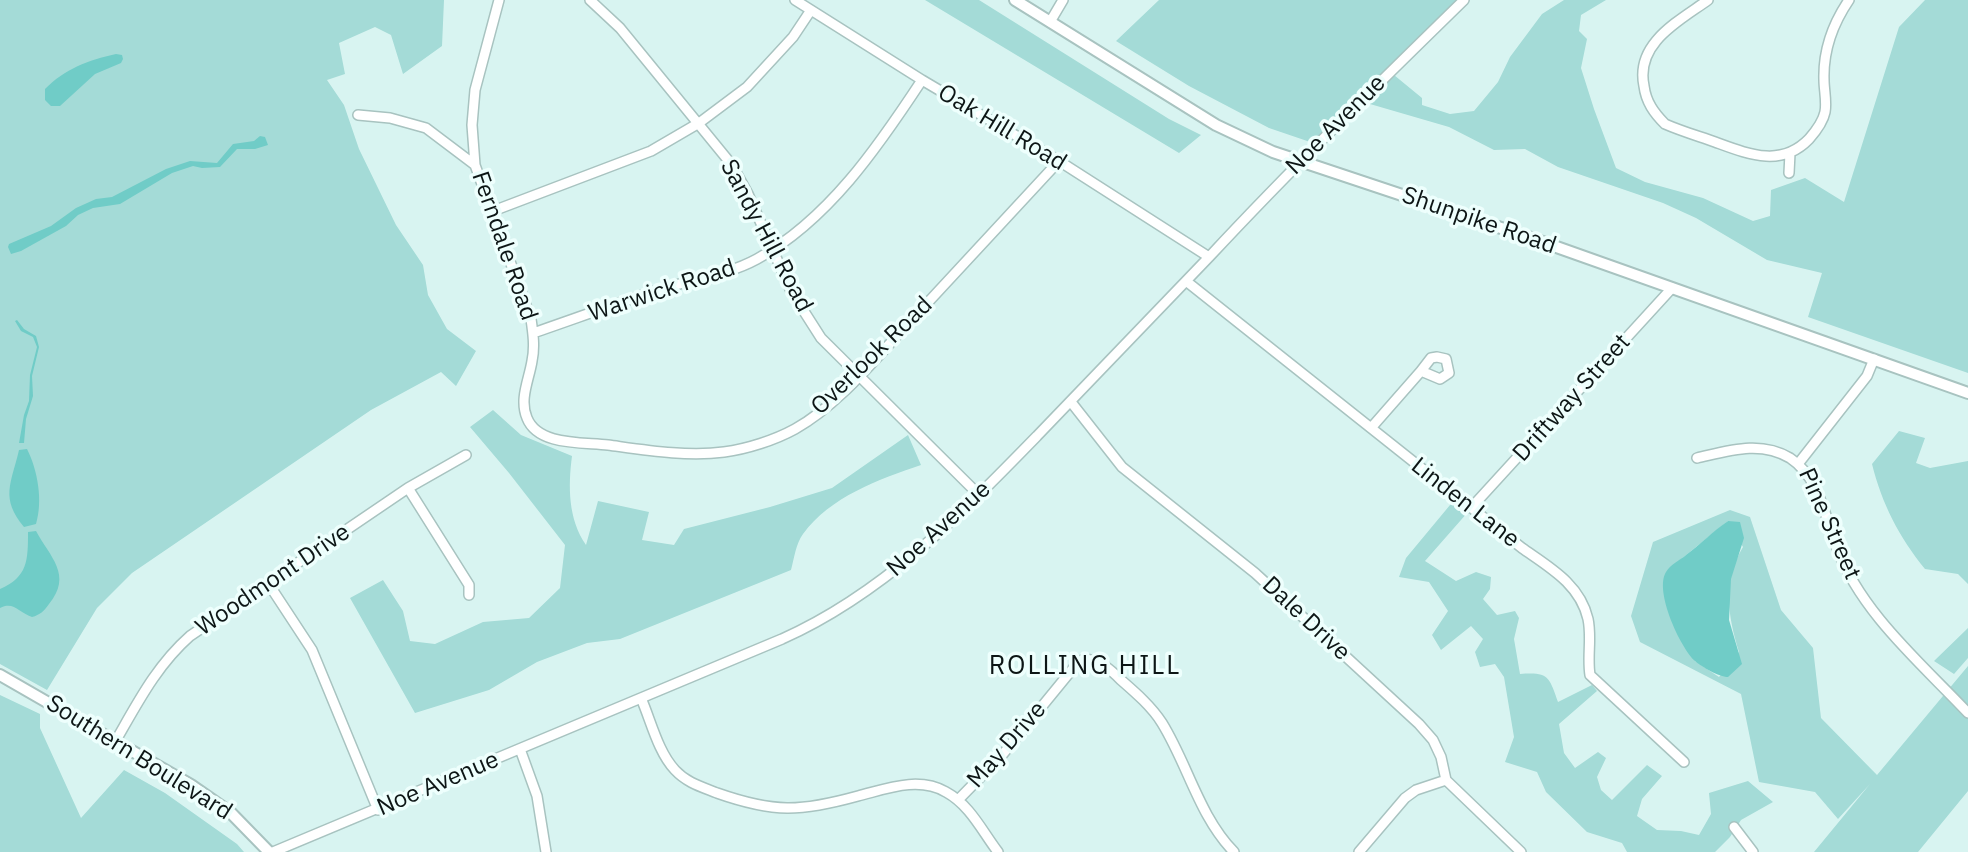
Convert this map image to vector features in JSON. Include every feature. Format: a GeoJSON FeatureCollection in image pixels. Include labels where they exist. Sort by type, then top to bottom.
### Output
{"type":"FeatureCollection","features":[{"type":"Feature","properties":{"kind":"main road","name":"Shunpike Road"},"geometry":{"type":"LineString","coordinates":[[1014,0],[1246,141],[1299,162],[1416,199],[1968,393]]}},
{"type":"Feature","properties":{"kind":"main road","name":"Southern Boulevard"},"geometry":{"type":"LineString","coordinates":[[0,675],[191,785],[231,813],[271,852]]}},
{"type":"Feature","properties":{"kind":"street","name":"Ferndale Road"},"geometry":{"type":"LineString","coordinates":[[499,0],[475,90],[472,125],[475,165],[528,307],[533,333],[532,360],[523,407],[528,422],[534,429],[551,439]]}},
{"type":"Feature","properties":{"kind":"street","name":"Sandy Hill Road"},"geometry":{"type":"LineString","coordinates":[[590,0],[620,28],[732,165],[748,194],[791,291],[821,338],[979,495]]}},
{"type":"Feature","properties":{"kind":"street","name":"Oak Hill Road"},"geometry":{"type":"LineString","coordinates":[[795,0],[922,80],[1059,161],[1209,257]]}},
{"type":"Feature","properties":{"kind":"street"},"geometry":{"type":"LineString","coordinates":[[1050,22],[1063,0]]}},
{"type":"Feature","properties":{"kind":"street","name":"Noe Avenue"},"geometry":{"type":"LineString","coordinates":[[271,852],[378,810],[791,635],[839,610],[907,561],[979,495],[1299,162],[1464,0]]}},
{"type":"Feature","properties":{"kind":"street"},"geometry":{"type":"LineString","coordinates":[[1708,0],[1662,34],[1648,52],[1642,74],[1648,101],[1665,124],[1750,155],[1773,157],[1790,153],[1808,140],[1824,117],[1827,44],[1849,0]]}},
{"type":"Feature","properties":{"kind":"street"},"geometry":{"type":"LineString","coordinates":[[493,211],[651,151],[699,123],[747,87],[793,37],[811,10]]}},
{"type":"Feature","properties":{"kind":"street","name":"Warwick Road"},"geometry":{"type":"LineString","coordinates":[[533,333],[654,291],[732,269],[773,250],[793,235],[861,167],[880,144],[922,80]]}},
{"type":"Feature","properties":{"kind":"street"},"geometry":{"type":"LineString","coordinates":[[358,115],[390,118],[426,128],[475,165]]}},
{"type":"Feature","properties":{"kind":"street"},"geometry":{"type":"LineString","coordinates":[[1789,173],[1790,153]]}},
{"type":"Feature","properties":{"kind":"street","name":"Overlook Road"},"geometry":{"type":"LineString","coordinates":[[551,439],[632,448],[724,452],[763,442],[794,429],[819,412],[859,376],[1059,161]]}},
{"type":"Feature","properties":{"kind":"street","name":"Linden Lane"},"geometry":{"type":"LineString","coordinates":[[1186,281],[1471,508],[1565,578],[1580,598],[1588,618],[1590,675],[1684,762]]}},
{"type":"Feature","properties":{"kind":"street","name":"Driftway Street"},"geometry":{"type":"LineString","coordinates":[[1471,508],[1672,288]]}},
{"type":"Feature","properties":{"kind":"street","name":"Pine Street"},"geometry":{"type":"LineString","coordinates":[[1874,359],[1867,376],[1798,464],[1816,490],[1842,559],[1869,605],[1968,713]]}},
{"type":"Feature","properties":{"kind":"street"},"geometry":{"type":"LineString","coordinates":[[1371,428],[1421,370]]}},
{"type":"Feature","properties":{"kind":"street","name":"Dale Drive"},"geometry":{"type":"LineString","coordinates":[[1071,402],[1122,467],[1255,573],[1419,724],[1433,740],[1447,780],[1521,852]]}},
{"type":"Feature","properties":{"kind":"street"},"geometry":{"type":"LineString","coordinates":[[1697,457],[1742,447],[1778,452],[1798,464]]}},
{"type":"Feature","properties":{"kind":"street","name":"Woodmont Drive"},"geometry":{"type":"LineString","coordinates":[[115,742],[152,678],[177,647],[190,636],[408,488],[466,455]]}},
{"type":"Feature","properties":{"kind":"street"},"geometry":{"type":"LineString","coordinates":[[408,488],[469,585],[469,595]]}},
{"type":"Feature","properties":{"kind":"street"},"geometry":{"type":"LineString","coordinates":[[268,583],[312,650],[378,810]]}},
{"type":"Feature","properties":{"kind":"street","name":"May Drive"},"geometry":{"type":"LineString","coordinates":[[641,698],[663,751],[676,771],[694,784],[733,798],[758,806],[800,809],[826,805],[899,785],[915,784],[932,786],[958,800],[996,761],[1074,666],[1084,659],[1090,659],[1109,668],[1162,723],[1208,816],[1220,837],[1234,852]]}},
{"type":"Feature","properties":{"kind":"street"},"geometry":{"type":"LineString","coordinates":[[520,749],[537,796],[545,852]]}},
{"type":"Feature","properties":{"kind":"street"},"geometry":{"type":"LineString","coordinates":[[1359,852],[1405,798],[1416,790],[1447,780]]}},
{"type":"Feature","properties":{"kind":"street"},"geometry":{"type":"LineString","coordinates":[[958,800],[970,811],[998,852]]}},
{"type":"Feature","properties":{"kind":"street"},"geometry":{"type":"LineString","coordinates":[[1734,827],[1753,852]]}},
{"type":"Feature","properties":{"kind":"shaded area"},"geometry":{"type":"Polygon","coordinates":[[[0,0],[444,0],[442,46],[403,74],[391,35],[375,27],[339,43],[345,74],[327,80],[344,105],[359,149],[396,225],[423,265],[428,295],[447,329],[476,351],[456,386],[441,372],[371,410],[132,573],[97,608],[47,690],[0,664],[0,0]]]}},
{"type":"Feature","properties":{"kind":"shaded area"},"geometry":{"type":"Polygon","coordinates":[[[925,0],[979,0],[1169,119],[1201,135],[1179,153],[925,0]]]}},
{"type":"Feature","properties":{"kind":"shaded area"},"geometry":{"type":"Polygon","coordinates":[[[1159,0],[1462,0],[1316,144],[1269,128],[1189,86],[1116,41],[1159,0]]]}},
{"type":"Feature","properties":{"kind":"shaded area"},"geometry":{"type":"Polygon","coordinates":[[[1564,0],[1606,0],[1581,15],[1579,31],[1587,39],[1581,68],[1616,168],[1645,182],[1703,198],[1753,221],[1770,216],[1771,190],[1805,178],[1844,202],[1899,27],[1925,0],[1968,0],[1968,373],[1808,317],[1822,273],[1767,260],[1696,218],[1663,203],[1558,167],[1525,149],[1494,150],[1449,127],[1370,104],[1394,75],[1422,98],[1422,105],[1450,114],[1474,111],[1498,82],[1510,57],[1542,14],[1564,0]]]}},
{"type":"Feature","properties":{"kind":"shaded area"},"geometry":{"type":"Polygon","coordinates":[[[116,54],[122,55],[121,63],[95,74],[60,106],[51,106],[45,100],[45,89],[61,76],[87,62],[116,54]]]}},
{"type":"Feature","properties":{"kind":"shaded area"},"geometry":{"type":"Polygon","coordinates":[[[260,136],[265,137],[268,145],[255,149],[237,149],[220,167],[193,166],[172,173],[120,204],[93,208],[78,215],[66,226],[11,254],[9,244],[51,226],[76,208],[96,199],[112,197],[166,169],[190,161],[217,163],[233,144],[254,141],[260,136]]]}},
{"type":"Feature","properties":{"kind":"shaded area"},"geometry":{"type":"Polygon","coordinates":[[[15,321],[24,329],[36,336],[39,347],[32,376],[33,396],[26,419],[24,443],[19,443],[37,347],[33,337],[21,331],[15,321]]]}},
{"type":"Feature","properties":{"kind":"shaded area"},"geometry":{"type":"Polygon","coordinates":[[[493,410],[521,435],[572,456],[571,502],[576,524],[586,545],[598,501],[649,512],[642,540],[674,545],[684,529],[832,488],[908,435],[921,465],[872,483],[827,510],[801,538],[791,570],[620,639],[587,643],[537,662],[489,690],[415,713],[350,598],[383,580],[403,611],[410,641],[435,644],[483,622],[529,618],[560,588],[565,545],[470,427],[493,410]]]}},
{"type":"Feature","properties":{"kind":"shaded area"},"geometry":{"type":"Polygon","coordinates":[[[1899,431],[1925,438],[1916,463],[1930,468],[1968,461],[1968,584],[1958,574],[1925,569],[1907,545],[1886,506],[1872,464],[1899,431]]]}},
{"type":"Feature","properties":{"kind":"shaded area"},"geometry":{"type":"Polygon","coordinates":[[[27,449],[37,476],[39,506],[36,524],[24,527],[12,508],[10,490],[19,450],[27,449]]]}},
{"type":"Feature","properties":{"kind":"shaded area"},"geometry":{"type":"Polygon","coordinates":[[[1455,499],[1468,512],[1425,561],[1456,581],[1476,572],[1491,577],[1490,589],[1483,599],[1497,615],[1515,611],[1519,618],[1514,639],[1520,674],[1542,675],[1552,686],[1558,702],[1592,685],[1597,691],[1559,724],[1564,753],[1575,768],[1598,752],[1606,758],[1597,777],[1601,790],[1612,800],[1647,765],[1662,776],[1642,799],[1637,816],[1657,830],[1699,835],[1711,814],[1709,793],[1748,781],[1773,802],[1741,820],[1730,837],[1715,852],[1627,852],[1622,843],[1587,832],[1546,792],[1537,772],[1505,762],[1514,737],[1504,677],[1495,664],[1480,667],[1475,652],[1483,639],[1471,626],[1441,650],[1432,635],[1448,611],[1429,582],[1399,577],[1406,558],[1455,499]]]}},
{"type":"Feature","properties":{"kind":"shaded area"},"geometry":{"type":"Polygon","coordinates":[[[1730,510],[1750,517],[1781,610],[1813,648],[1821,718],[1877,775],[1968,666],[1968,791],[1918,852],[1814,852],[1870,784],[1838,819],[1815,792],[1759,782],[1741,694],[1640,642],[1631,616],[1653,542],[1730,510]],[[1728,521],[1675,564],[1695,661],[1719,677],[1739,652],[1729,599],[1732,573],[1743,547],[1728,521]]]}},
{"type":"Feature","properties":{"kind":"shaded area"},"geometry":{"type":"Polygon","coordinates":[[[1728,521],[1740,522],[1744,538],[1731,579],[1729,620],[1742,664],[1728,677],[1706,669],[1695,661],[1682,644],[1666,605],[1663,581],[1670,567],[1728,521]]]}},
{"type":"Feature","properties":{"kind":"shaded area"},"geometry":{"type":"Polygon","coordinates":[[[36,531],[57,566],[59,584],[56,594],[45,609],[32,617],[13,607],[0,608],[0,589],[21,573],[27,559],[28,532],[36,531]]]}},
{"type":"Feature","properties":{"kind":"shaded area"},"geometry":{"type":"Polygon","coordinates":[[[1968,628],[1968,658],[1954,674],[1934,661],[1968,628]]]}},
{"type":"Feature","properties":{"kind":"shaded area"},"geometry":{"type":"Polygon","coordinates":[[[0,695],[40,714],[40,728],[81,818],[124,770],[165,793],[237,844],[244,852],[0,852],[0,695]]]}},
{"type":"Feature","properties":{"kind":"district","name":"ROLLING HILL"},"geometry":{"type":"Point","coordinates":[1085,666]}}]}
